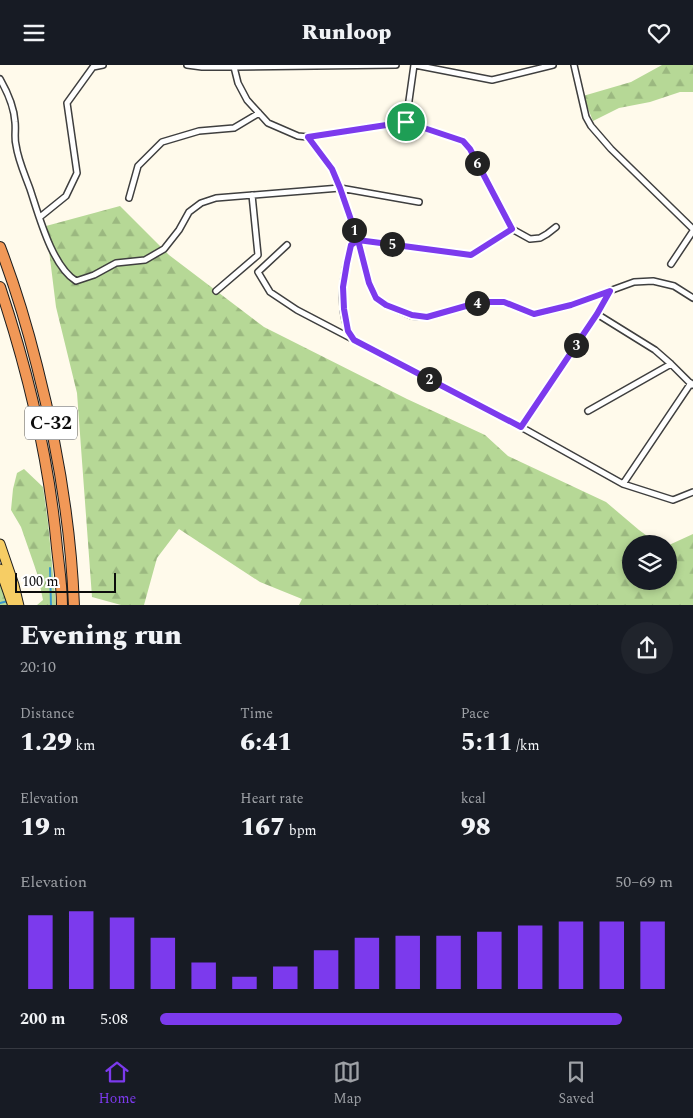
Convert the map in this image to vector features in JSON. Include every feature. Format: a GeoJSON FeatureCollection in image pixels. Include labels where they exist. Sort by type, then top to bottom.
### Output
{"type":"FeatureCollection","features":[{"type":"Feature","properties":{"kind":"highway","name":"C-32"},"geometry":{"type":"LineString","coordinates":[[0,247],[30,338],[51,422],[67,522],[74,605]]}},
{"type":"Feature","properties":{"kind":"highway","name":"C-32"},"geometry":{"type":"LineString","coordinates":[[0,287],[21,353],[49,481],[56,532],[62,605]]}},
{"type":"Feature","properties":{"kind":"main road"},"geometry":{"type":"LineString","coordinates":[[0,544],[19,605]]}},
{"type":"Feature","properties":{"kind":"main road"},"geometry":{"type":"LineString","coordinates":[[0,569],[13,605]]}},
{"type":"Feature","properties":{"kind":"street"},"geometry":{"type":"LineString","coordinates":[[40,217],[66,196],[77,173],[68,103],[93,67],[103,65]]}},
{"type":"Feature","properties":{"kind":"street"},"geometry":{"type":"LineString","coordinates":[[186,65],[202,67],[396,65]]}},
{"type":"Feature","properties":{"kind":"street"},"geometry":{"type":"LineString","coordinates":[[406,122],[414,65],[492,80],[553,65]]}},
{"type":"Feature","properties":{"kind":"street"},"geometry":{"type":"LineString","coordinates":[[574,65],[586,117],[591,126],[693,230],[671,264]]}},
{"type":"Feature","properties":{"kind":"street"},"geometry":{"type":"LineString","coordinates":[[234,66],[238,83],[247,100],[268,123],[298,136],[308,137],[406,122],[463,141],[470,149],[512,229],[530,239],[540,238],[556,227]]}},
{"type":"Feature","properties":{"kind":"street"},"geometry":{"type":"LineString","coordinates":[[0,79],[10,97],[14,111],[16,146],[40,217],[53,251],[62,267],[76,281],[94,275],[116,263],[145,260],[164,249],[179,230],[189,211],[202,203],[216,198],[340,188],[419,202]]}},
{"type":"Feature","properties":{"kind":"street"},"geometry":{"type":"LineString","coordinates":[[129,198],[138,166],[162,142],[199,131],[234,128],[259,113]]}},
{"type":"Feature","properties":{"kind":"street"},"geometry":{"type":"LineString","coordinates":[[308,137],[332,169],[358,240],[369,283],[376,298],[386,305],[412,315],[427,317],[480,302],[504,302],[534,314],[571,305],[634,283],[653,281],[674,286],[693,298]]}},
{"type":"Feature","properties":{"kind":"street"},"geometry":{"type":"LineString","coordinates":[[216,291],[258,255],[252,195]]}},
{"type":"Feature","properties":{"kind":"street"},"geometry":{"type":"LineString","coordinates":[[354,340],[348,331],[343,287],[351,245],[358,240],[471,255],[512,229]]}},
{"type":"Feature","properties":{"kind":"street"},"geometry":{"type":"LineString","coordinates":[[287,245],[258,272],[270,292],[297,310],[521,427],[623,484],[673,500],[693,491]]}},
{"type":"Feature","properties":{"kind":"street"},"geometry":{"type":"LineString","coordinates":[[521,427],[597,314],[610,291]]}},
{"type":"Feature","properties":{"kind":"street"},"geometry":{"type":"LineString","coordinates":[[597,314],[656,350],[692,384],[623,484]]}},
{"type":"Feature","properties":{"kind":"street"},"geometry":{"type":"LineString","coordinates":[[588,411],[671,364]]}},
{"type":"Feature","properties":{"kind":"green space"},"geometry":{"type":"Polygon","coordinates":[[[662,65],[693,65],[693,92],[680,92],[650,102],[619,108],[593,121],[583,96],[631,82],[662,65]]]}},
{"type":"Feature","properties":{"kind":"green space"},"geometry":{"type":"Polygon","coordinates":[[[120,206],[169,255],[264,327],[407,399],[485,435],[508,456],[606,502],[646,535],[622,535],[622,590],[677,590],[677,541],[693,534],[693,605],[299,605],[302,599],[260,582],[179,529],[157,558],[144,605],[121,605],[92,597],[77,393],[56,307],[46,226],[120,206]]]}},
{"type":"Feature","properties":{"kind":"green space"},"geometry":{"type":"Polygon","coordinates":[[[24,469],[43,487],[56,605],[37,605],[43,600],[38,576],[21,527],[11,510],[17,473],[24,469]]]}},
{"type":"Feature","properties":{"kind":"green space"},"geometry":{"type":"Polygon","coordinates":[[[0,583],[8,605],[0,605],[0,583]]]}},
{"type":"Feature","properties":{"kind":"waterway"},"geometry":{"type":"LineString","coordinates":[[50,568],[51,605]]}},
{"type":"Feature","properties":{"kind":"waterway"},"geometry":{"type":"LineString","coordinates":[[0,603],[8,601]]}},
{"type":"Feature","properties":{"kind":"route"},"geometry":{"type":"LineString","coordinates":[[406,122],[308,137],[332,169],[358,240],[351,245],[343,287],[348,331],[354,340],[521,427],[597,314],[610,291],[571,305],[534,314],[504,302],[480,302],[427,317],[412,315],[386,305],[376,298],[369,283],[358,240],[471,255],[512,229],[470,149],[463,141],[406,122]]}}]}
